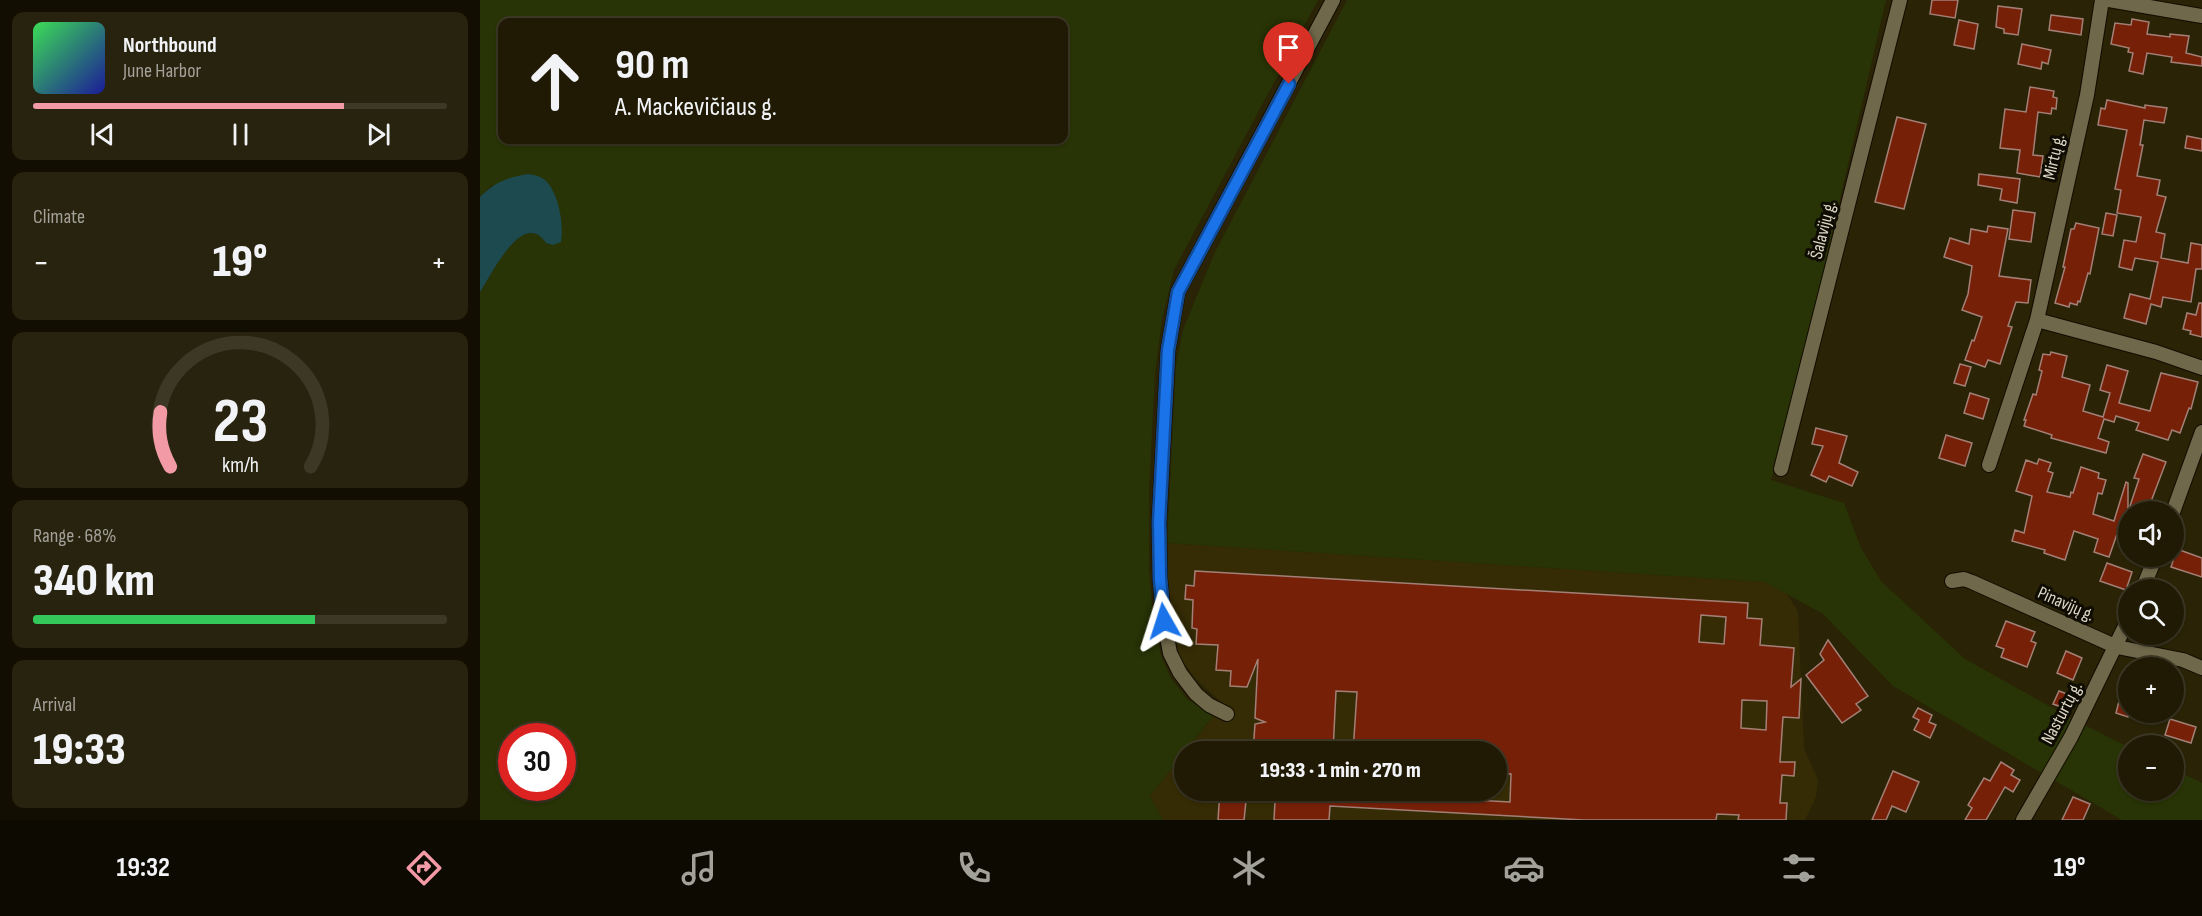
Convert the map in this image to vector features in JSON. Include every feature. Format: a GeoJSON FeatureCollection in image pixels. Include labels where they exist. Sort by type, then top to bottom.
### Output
{"type":"FeatureCollection","features":[{"type":"Feature","properties":{"kind":"street"},"geometry":{"type":"LineString","coordinates":[[1227,714],[1209,705],[1196,694],[1180,673],[1170,653],[1164,621],[1160,579],[1159,522],[1168,350],[1178,292],[1333,0]]}},
{"type":"Feature","properties":{"kind":"street","name":"Šalavijų g."},"geometry":{"type":"LineString","coordinates":[[1781,469],[1900,0]]}},
{"type":"Feature","properties":{"kind":"street","name":"Mirtų g."},"geometry":{"type":"LineString","coordinates":[[1989,465],[2037,320],[2086,95],[2102,0]]}},
{"type":"Feature","properties":{"kind":"street"},"geometry":{"type":"LineString","coordinates":[[2109,0],[2202,16]]}},
{"type":"Feature","properties":{"kind":"street"},"geometry":{"type":"LineString","coordinates":[[2037,320],[2156,352],[2202,368]]}},
{"type":"Feature","properties":{"kind":"street"},"geometry":{"type":"LineString","coordinates":[[2177,501],[2202,432]]}},
{"type":"Feature","properties":{"kind":"street","name":"Pinavijų g."},"geometry":{"type":"LineString","coordinates":[[1952,581],[1964,579],[1972,582],[2117,647],[2183,660],[2202,668]]}},
{"type":"Feature","properties":{"kind":"street","name":"Nasturtų g."},"geometry":{"type":"LineString","coordinates":[[2023,820],[2071,737],[2117,647]]}},
{"type":"Feature","properties":{"kind":"shaded area"},"geometry":{"type":"Polygon","coordinates":[[[1167,543],[1765,582],[1786,593],[1798,611],[1804,748],[1818,780],[1816,797],[1805,820],[1163,820],[1150,796],[1174,766],[1174,801],[1507,801],[1507,741],[1194,741],[1223,704],[1195,678],[1180,657],[1173,631],[1168,596],[1167,543]]]}},
{"type":"Feature","properties":{"kind":"green space"},"geometry":{"type":"Polygon","coordinates":[[[480,0],[1318,0],[1174,270],[1162,320],[1155,374],[1149,493],[1149,568],[1153,616],[1161,656],[1171,678],[1187,699],[1214,715],[1193,741],[1174,741],[1174,766],[1150,796],[1163,820],[480,820],[480,292],[500,259],[518,238],[528,233],[537,234],[546,243],[553,245],[492,185],[480,197],[480,0]]]}},
{"type":"Feature","properties":{"kind":"green space"},"geometry":{"type":"Polygon","coordinates":[[[1347,0],[1886,0],[1813,316],[1771,480],[1844,503],[1861,548],[1881,581],[1965,659],[2118,742],[2118,801],[2184,801],[2184,774],[2202,783],[2202,820],[2122,820],[1893,686],[1823,614],[1765,582],[1167,543],[1176,365],[1183,330],[1214,254],[1347,0]]]}},
{"type":"Feature","properties":{"kind":"water"},"geometry":{"type":"Polygon","coordinates":[[[528,174],[544,179],[554,194],[561,219],[561,242],[553,245],[546,243],[537,234],[528,233],[518,238],[500,259],[480,292],[480,197],[502,181],[528,174]]]}},
{"type":"Feature","properties":{"kind":"building"},"geometry":{"type":"Polygon","coordinates":[[[1932,0],[1958,0],[1955,18],[1930,14],[1932,0]]]}},
{"type":"Feature","properties":{"kind":"building"},"geometry":{"type":"Polygon","coordinates":[[[1998,6],[2022,9],[2018,35],[2004,33],[2004,29],[1996,27],[1998,6]]]}},
{"type":"Feature","properties":{"kind":"building"},"geometry":{"type":"Polygon","coordinates":[[[2051,15],[2083,19],[2081,35],[2049,30],[2051,15]]]}},
{"type":"Feature","properties":{"kind":"building"},"geometry":{"type":"Polygon","coordinates":[[[2132,19],[2149,22],[2147,34],[2170,37],[2170,34],[2189,36],[2186,53],[2202,57],[2202,66],[2171,62],[2172,57],[2147,53],[2143,74],[2129,71],[2133,53],[2128,52],[2129,48],[2111,44],[2115,23],[2131,25],[2132,19]]]}},
{"type":"Feature","properties":{"kind":"building"},"geometry":{"type":"Polygon","coordinates":[[[1959,20],[1978,24],[1974,49],[1954,45],[1959,20]]]}},
{"type":"Feature","properties":{"kind":"building"},"geometry":{"type":"Polygon","coordinates":[[[2022,44],[2051,50],[2048,64],[2042,62],[2041,69],[2018,64],[2022,44]]]}},
{"type":"Feature","properties":{"kind":"building"},"geometry":{"type":"Polygon","coordinates":[[[2030,87],[2054,91],[2053,97],[2057,98],[2056,109],[2052,108],[2051,114],[2038,112],[2033,155],[2043,156],[2040,177],[2017,173],[2020,150],[2000,148],[2005,109],[2026,112],[2030,87]]]}},
{"type":"Feature","properties":{"kind":"building"},"geometry":{"type":"Polygon","coordinates":[[[2107,100],[2145,108],[2145,105],[2167,108],[2164,123],[2144,120],[2140,145],[2143,145],[2137,176],[2160,180],[2157,195],[2166,197],[2156,232],[2165,234],[2161,258],[2188,263],[2191,243],[2202,245],[2202,269],[2196,269],[2191,302],[2163,297],[2161,307],[2151,304],[2146,324],[2124,318],[2130,294],[2150,299],[2158,262],[2135,258],[2132,270],[2119,267],[2124,240],[2136,242],[2141,217],[2117,213],[2121,190],[2115,189],[2127,130],[2098,125],[2101,108],[2105,109],[2107,100]]]}},
{"type":"Feature","properties":{"kind":"building"},"geometry":{"type":"Polygon","coordinates":[[[1897,117],[1926,124],[1904,209],[1875,202],[1897,117]]]}},
{"type":"Feature","properties":{"kind":"building"},"geometry":{"type":"Polygon","coordinates":[[[2187,136],[2202,139],[2202,151],[2185,148],[2187,136]]]}},
{"type":"Feature","properties":{"kind":"building"},"geometry":{"type":"Polygon","coordinates":[[[1979,174],[2020,179],[2017,203],[2000,200],[2002,189],[1978,185],[1979,174]]]}},
{"type":"Feature","properties":{"kind":"building"},"geometry":{"type":"Polygon","coordinates":[[[2013,210],[2035,213],[2031,242],[2009,239],[2013,210]]]}},
{"type":"Feature","properties":{"kind":"building"},"geometry":{"type":"Polygon","coordinates":[[[2106,213],[2117,215],[2113,236],[2102,234],[2106,213]]]}},
{"type":"Feature","properties":{"kind":"building"},"geometry":{"type":"Polygon","coordinates":[[[2076,223],[2099,228],[2090,274],[2088,273],[2080,302],[2078,301],[2077,305],[2070,303],[2069,307],[2055,303],[2065,267],[2063,267],[2071,229],[2074,229],[2076,223]]]}},
{"type":"Feature","properties":{"kind":"building"},"geometry":{"type":"Polygon","coordinates":[[[1988,226],[2008,229],[1999,276],[2031,280],[2028,303],[2016,302],[2008,326],[2012,327],[2000,364],[1988,360],[1985,367],[1965,360],[1982,317],[1962,310],[1968,294],[1972,266],[1944,257],[1950,238],[1969,244],[1971,229],[1987,232],[1988,226]]]}},
{"type":"Feature","properties":{"kind":"building"},"geometry":{"type":"Polygon","coordinates":[[[2199,303],[2202,303],[2202,337],[2190,334],[2191,331],[2183,329],[2187,313],[2196,315],[2199,303]]]}},
{"type":"Feature","properties":{"kind":"building"},"geometry":{"type":"Polygon","coordinates":[[[2051,352],[2067,356],[2062,377],[2090,385],[2083,411],[2103,417],[2110,393],[2100,390],[2107,365],[2128,371],[2119,403],[2150,411],[2161,373],[2198,382],[2191,409],[2189,408],[2180,433],[2172,430],[2168,440],[2136,430],[2139,423],[2116,416],[2114,422],[2104,419],[2098,438],[2109,442],[2106,453],[2051,438],[2052,435],[2024,426],[2033,394],[2036,395],[2042,371],[2039,370],[2043,354],[2050,355],[2051,352]]]}},
{"type":"Feature","properties":{"kind":"building"},"geometry":{"type":"Polygon","coordinates":[[[1960,364],[1971,367],[1965,386],[1954,383],[1960,364]]]}},
{"type":"Feature","properties":{"kind":"building"},"geometry":{"type":"Polygon","coordinates":[[[1970,393],[1989,399],[1983,419],[1964,413],[1970,393]]]}},
{"type":"Feature","properties":{"kind":"building"},"geometry":{"type":"Polygon","coordinates":[[[1816,428],[1847,436],[1839,463],[1858,472],[1852,486],[1829,476],[1826,482],[1811,475],[1823,446],[1812,444],[1816,428]]]}},
{"type":"Feature","properties":{"kind":"building"},"geometry":{"type":"Polygon","coordinates":[[[1946,435],[1972,443],[1965,466],[1939,458],[1946,435]]]}},
{"type":"Feature","properties":{"kind":"building"},"geometry":{"type":"Polygon","coordinates":[[[2143,454],[2166,462],[2151,501],[2132,501],[2139,479],[2134,478],[2143,454]]]}},
{"type":"Feature","properties":{"kind":"building"},"geometry":{"type":"Polygon","coordinates":[[[2039,459],[2051,463],[2048,471],[2053,473],[2047,492],[2070,497],[2081,467],[2099,473],[2098,478],[2106,480],[2102,494],[2098,493],[2093,514],[2114,521],[2118,508],[2118,534],[2109,557],[2094,552],[2098,539],[2074,531],[2065,560],[2044,553],[2045,550],[2012,541],[2015,530],[2024,533],[2032,496],[2016,491],[2026,460],[2037,464],[2039,459]]]}},
{"type":"Feature","properties":{"kind":"building"},"geometry":{"type":"Polygon","coordinates":[[[2126,482],[2128,483],[2128,501],[2120,501],[2126,482]]]}},
{"type":"Feature","properties":{"kind":"building"},"geometry":{"type":"Polygon","coordinates":[[[2184,552],[2202,558],[2202,577],[2171,567],[2184,567],[2184,552]]]}},
{"type":"Feature","properties":{"kind":"building"},"geometry":{"type":"Polygon","coordinates":[[[2107,563],[2132,572],[2130,579],[2118,579],[2118,587],[2100,581],[2107,563]]]}},
{"type":"Feature","properties":{"kind":"building"},"geometry":{"type":"Polygon","coordinates":[[[1195,571],[1748,603],[1747,618],[1762,619],[1760,645],[1794,648],[1791,687],[1801,679],[1799,718],[1783,717],[1780,762],[1795,762],[1794,776],[1782,775],[1780,803],[1787,803],[1786,820],[1738,820],[1739,815],[1717,814],[1716,820],[1584,820],[1330,806],[1329,820],[1274,820],[1275,802],[1268,801],[1510,802],[1511,774],[1507,774],[1507,741],[1354,741],[1357,692],[1336,691],[1334,741],[1254,741],[1255,724],[1265,722],[1255,718],[1258,659],[1247,687],[1230,686],[1231,671],[1216,670],[1218,645],[1196,644],[1197,629],[1192,628],[1193,600],[1185,599],[1186,585],[1194,586],[1195,571]],[[1701,615],[1699,642],[1724,644],[1726,617],[1701,615]],[[1742,700],[1741,728],[1766,730],[1767,701],[1742,700]]]}},
{"type":"Feature","properties":{"kind":"building"},"geometry":{"type":"Polygon","coordinates":[[[2006,621],[2035,632],[2031,641],[2036,643],[2027,667],[2001,657],[2004,649],[1996,646],[2006,621]]]}},
{"type":"Feature","properties":{"kind":"building"},"geometry":{"type":"Polygon","coordinates":[[[1828,640],[1868,696],[1856,704],[1861,710],[1842,723],[1806,675],[1824,660],[1820,654],[1828,640]]]}},
{"type":"Feature","properties":{"kind":"building"},"geometry":{"type":"Polygon","coordinates":[[[2066,651],[2082,658],[2073,680],[2057,673],[2066,651]]]}},
{"type":"Feature","properties":{"kind":"building"},"geometry":{"type":"Polygon","coordinates":[[[2059,691],[2070,695],[2064,708],[2053,704],[2059,691]]]}},
{"type":"Feature","properties":{"kind":"building"},"geometry":{"type":"Polygon","coordinates":[[[1918,708],[1932,715],[1929,722],[1936,725],[1930,738],[1914,730],[1919,720],[1913,717],[1918,708]]]}},
{"type":"Feature","properties":{"kind":"building"},"geometry":{"type":"Polygon","coordinates":[[[2169,723],[2183,723],[2196,727],[2191,743],[2184,741],[2184,735],[2165,735],[2169,723]]]}},
{"type":"Feature","properties":{"kind":"building"},"geometry":{"type":"Polygon","coordinates":[[[2001,762],[2014,770],[2011,775],[2020,780],[2013,792],[2005,787],[1986,820],[1965,820],[1972,808],[1968,805],[1984,778],[1990,781],[2001,762]]]}},
{"type":"Feature","properties":{"kind":"building"},"geometry":{"type":"Polygon","coordinates":[[[1893,771],[1919,782],[1906,812],[1892,806],[1886,820],[1872,820],[1893,771]]]}},
{"type":"Feature","properties":{"kind":"building"},"geometry":{"type":"Polygon","coordinates":[[[2073,797],[2090,804],[2083,820],[2062,820],[2073,797]]]}},
{"type":"Feature","properties":{"kind":"building"},"geometry":{"type":"Polygon","coordinates":[[[1219,801],[1246,801],[1244,820],[1218,820],[1219,801]]]}},
{"type":"Feature","properties":{"kind":"route"},"geometry":{"type":"LineString","coordinates":[[1164,621],[1160,579],[1159,522],[1168,350],[1178,292],[1289,84]]}}]}
